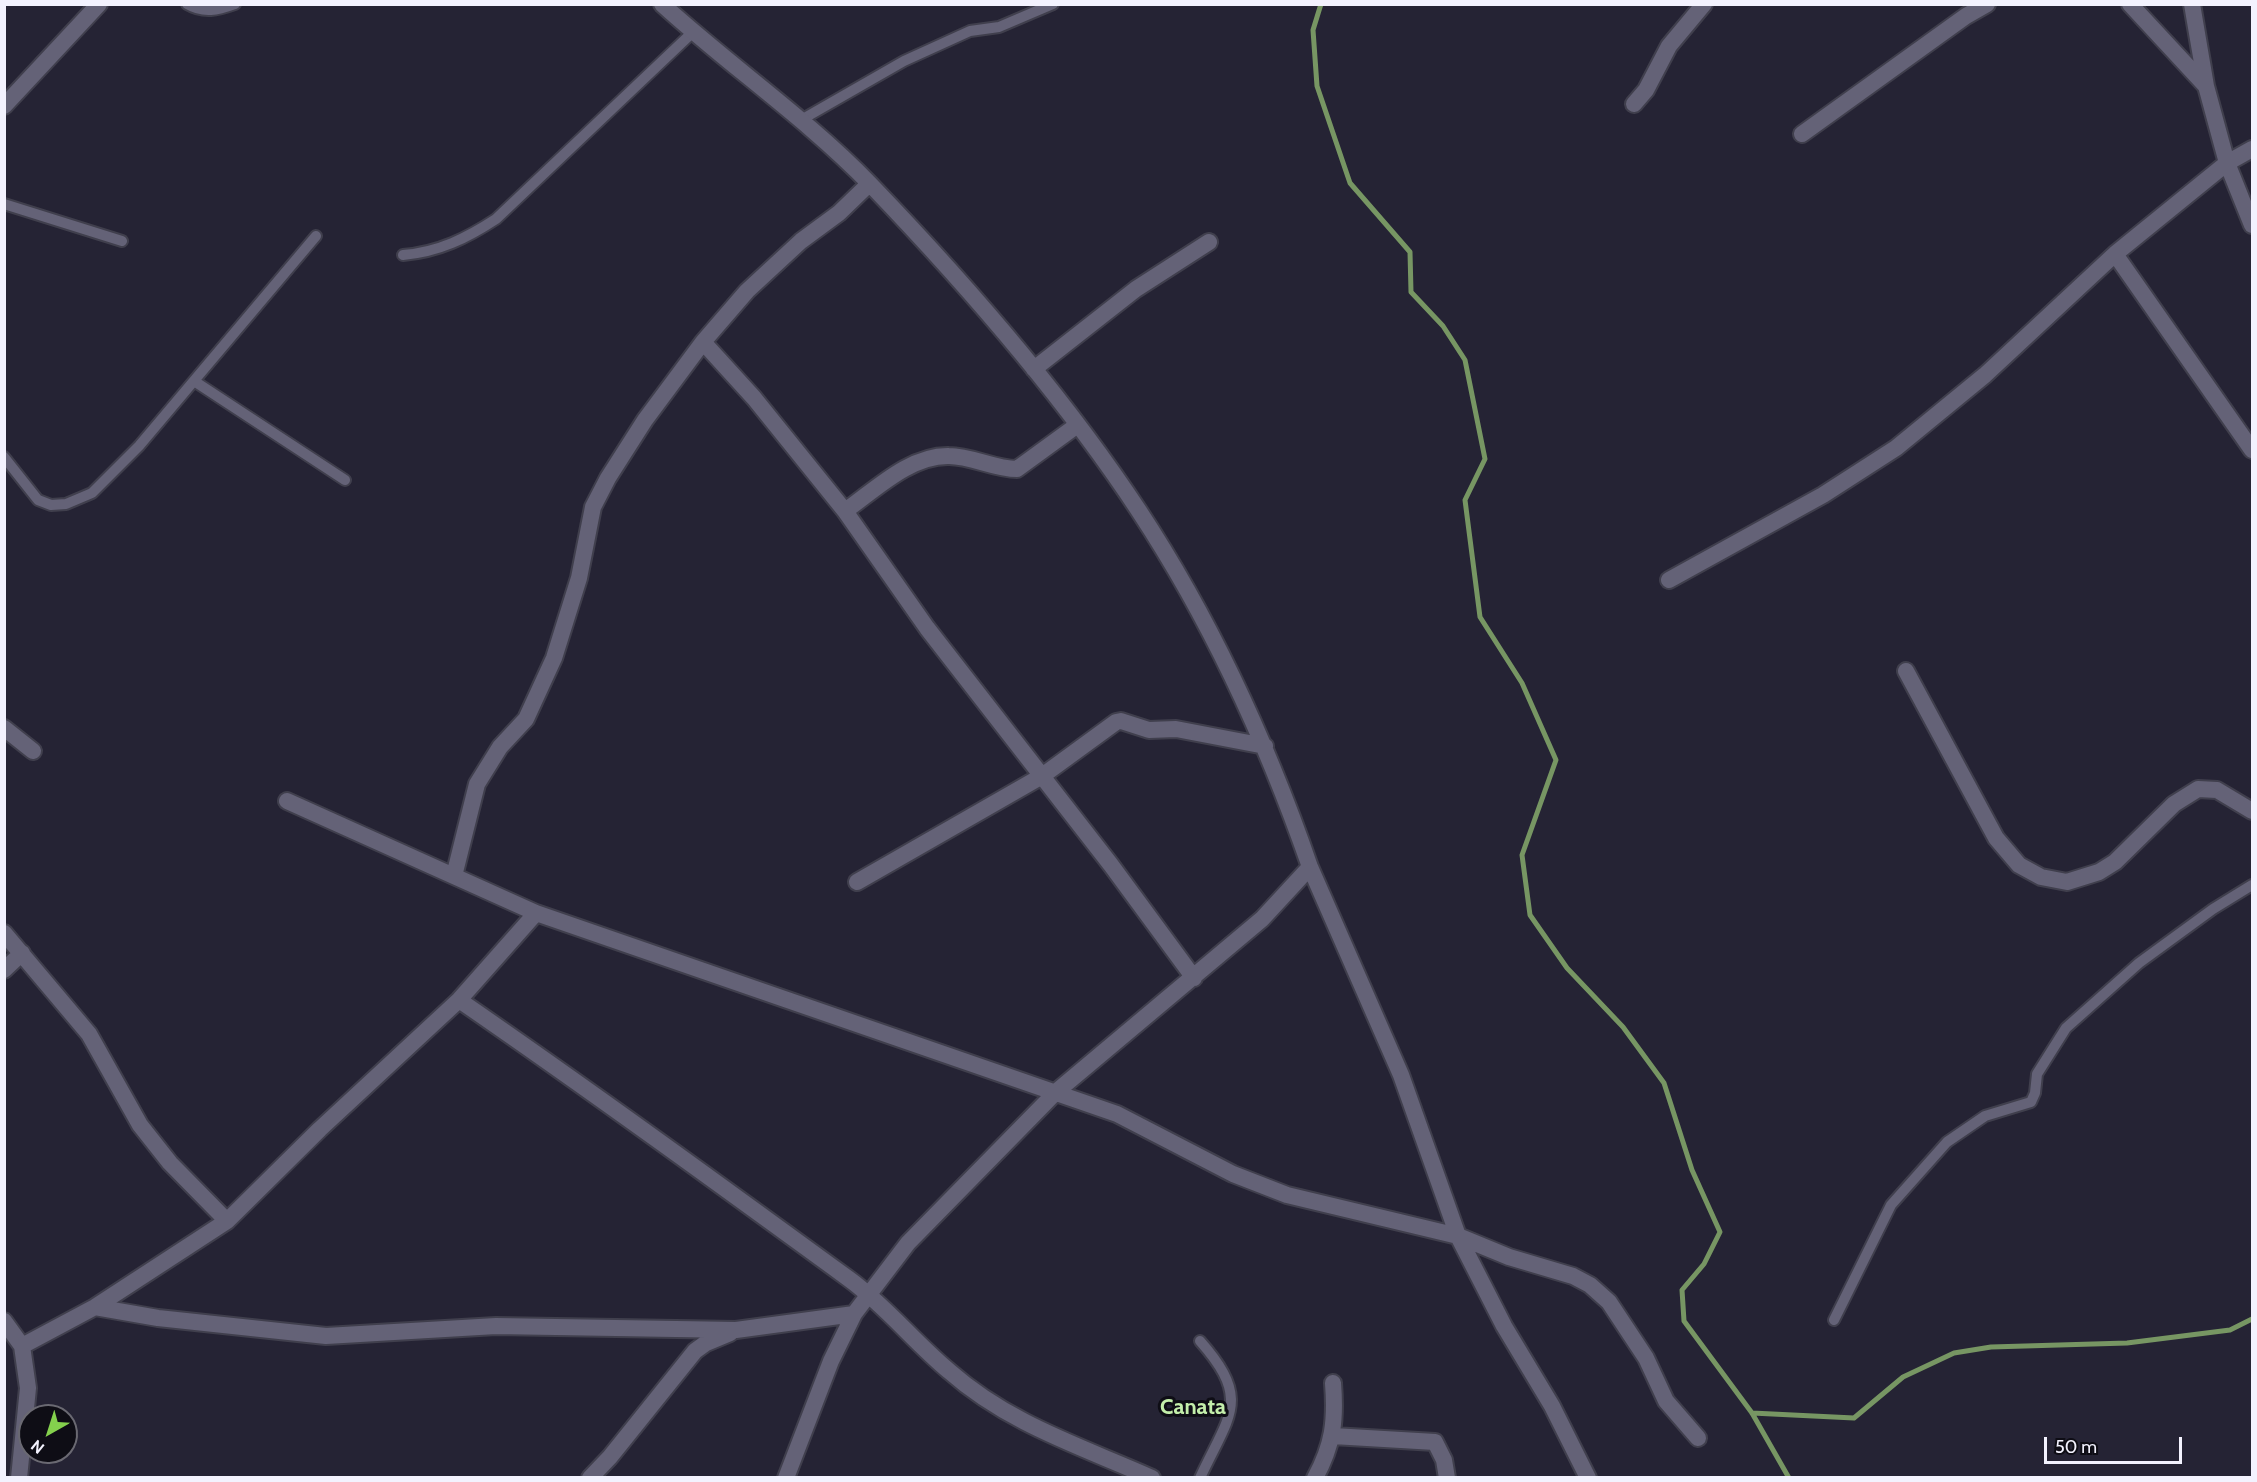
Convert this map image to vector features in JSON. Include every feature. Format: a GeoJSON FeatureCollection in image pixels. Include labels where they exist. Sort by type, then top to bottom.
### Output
{"type":"FeatureCollection","features":[{"type":"Feature","properties":{"kind":"street"},"geometry":{"type":"LineString","coordinates":[[4,106],[99,4]]}},
{"type":"Feature","properties":{"kind":"street"},"geometry":{"type":"LineString","coordinates":[[662,4],[801,120],[869,184],[1034,369],[1139,512],[1206,626],[1264,746],[1310,867],[1401,1075],[1458,1236],[1504,1326],[1552,1406],[1588,1478]]}},
{"type":"Feature","properties":{"kind":"street"},"geometry":{"type":"LineString","coordinates":[[1634,104],[1646,90],[1669,46],[1704,4]]}},
{"type":"Feature","properties":{"kind":"street"},"geometry":{"type":"LineString","coordinates":[[1802,134],[1966,16],[1987,4]]}},
{"type":"Feature","properties":{"kind":"street"},"geometry":{"type":"LineString","coordinates":[[2130,4],[2206,86]]}},
{"type":"Feature","properties":{"kind":"street"},"geometry":{"type":"LineString","coordinates":[[2192,4],[2206,86],[2227,163],[2253,225]]}},
{"type":"Feature","properties":{"kind":"street"},"geometry":{"type":"LineString","coordinates":[[1669,580],[1823,495],[1896,448],[1985,375],[2115,254],[2227,163],[2253,149]]}},
{"type":"Feature","properties":{"kind":"street"},"geometry":{"type":"LineString","coordinates":[[454,876],[477,784],[500,747],[526,719],[554,658],[579,578],[593,507],[645,420],[703,342],[747,291],[782,257],[839,213],[869,184]]}},
{"type":"Feature","properties":{"kind":"street"},"geometry":{"type":"LineString","coordinates":[[1034,369],[1136,289],[1209,242]]}},
{"type":"Feature","properties":{"kind":"street"},"geometry":{"type":"LineString","coordinates":[[2115,254],[2253,450]]}},
{"type":"Feature","properties":{"kind":"street"},"geometry":{"type":"LineString","coordinates":[[703,342],[754,398],[845,512],[927,628],[1194,978]]}},
{"type":"Feature","properties":{"kind":"street"},"geometry":{"type":"LineString","coordinates":[[845,512],[905,469],[927,458],[950,456],[1017,469],[1076,426]]}},
{"type":"Feature","properties":{"kind":"street"},"geometry":{"type":"LineString","coordinates":[[1906,671],[1996,838],[2019,865],[2041,877],[2067,882],[2099,872],[2115,862],[2174,804],[2198,789],[2217,789],[2253,811]]}},
{"type":"Feature","properties":{"kind":"street"},"geometry":{"type":"LineString","coordinates":[[857,882],[1042,776],[1121,721],[1146,729],[1176,729],[1264,746]]}},
{"type":"Feature","properties":{"kind":"street"},"geometry":{"type":"LineString","coordinates":[[4,728],[33,751]]}},
{"type":"Feature","properties":{"kind":"street"},"geometry":{"type":"LineString","coordinates":[[287,801],[536,913],[1118,1114],[1233,1174],[1287,1196],[1458,1236],[1509,1257],[1573,1276],[1590,1285],[1609,1302],[1628,1328],[1666,1401],[1698,1438]]}},
{"type":"Feature","properties":{"kind":"street"},"geometry":{"type":"LineString","coordinates":[[786,1478],[831,1361],[854,1314],[908,1243],[1056,1092],[1262,919],[1310,867]]}},
{"type":"Feature","properties":{"kind":"street"},"geometry":{"type":"LineString","coordinates":[[22,1346],[95,1307],[227,1221],[320,1129],[459,1000],[536,913]]}},
{"type":"Feature","properties":{"kind":"street"},"geometry":{"type":"LineString","coordinates":[[4,933],[89,1034],[140,1125],[170,1163],[227,1221]]}},
{"type":"Feature","properties":{"kind":"street"},"geometry":{"type":"LineString","coordinates":[[4,970],[22,953]]}},
{"type":"Feature","properties":{"kind":"street"},"geometry":{"type":"LineString","coordinates":[[459,1000],[609,1103],[869,1294],[949,1372],[1027,1425],[1152,1478]]}},
{"type":"Feature","properties":{"kind":"street"},"geometry":{"type":"LineString","coordinates":[[95,1307],[158,1318],[326,1336],[496,1326],[736,1330],[854,1314]]}},
{"type":"Feature","properties":{"kind":"street"},"geometry":{"type":"LineString","coordinates":[[4,1321],[22,1346],[28,1388],[19,1478]]}},
{"type":"Feature","properties":{"kind":"street"},"geometry":{"type":"LineString","coordinates":[[590,1478],[610,1457],[695,1351],[706,1343],[736,1330]]}},
{"type":"Feature","properties":{"kind":"street"},"geometry":{"type":"LineString","coordinates":[[1315,1478],[1328,1454],[1333,1436],[1333,1383]]}},
{"type":"Feature","properties":{"kind":"street"},"geometry":{"type":"LineString","coordinates":[[1333,1436],[1435,1442],[1444,1460],[1446,1478]]}},
{"type":"Feature","properties":{"kind":"lane"},"geometry":{"type":"LineString","coordinates":[[187,4],[203,11],[214,11],[235,4]]}},
{"type":"Feature","properties":{"kind":"lane"},"geometry":{"type":"LineString","coordinates":[[801,120],[904,61],[970,32],[999,27],[1053,4]]}},
{"type":"Feature","properties":{"kind":"lane"},"geometry":{"type":"LineString","coordinates":[[403,255],[426,253],[468,238],[496,219],[693,32]]}},
{"type":"Feature","properties":{"kind":"lane"},"geometry":{"type":"LineString","coordinates":[[4,204],[122,241]]}},
{"type":"Feature","properties":{"kind":"lane"},"geometry":{"type":"LineString","coordinates":[[4,457],[38,500],[51,505],[66,504],[92,493],[139,446],[316,236]]}},
{"type":"Feature","properties":{"kind":"lane"},"geometry":{"type":"LineString","coordinates":[[194,381],[345,480]]}},
{"type":"Feature","properties":{"kind":"lane"},"geometry":{"type":"LineString","coordinates":[[1834,1320],[1891,1205],[1947,1142],[1985,1116],[2031,1102],[2035,1093],[2037,1074],[2066,1028],[2139,963],[2213,909],[2253,885]]}},
{"type":"Feature","properties":{"kind":"lane"},"geometry":{"type":"LineString","coordinates":[[1200,1341],[1214,1356],[1233,1397],[1230,1415],[1200,1478]]}},
{"type":"Feature","properties":{"kind":"waterway"},"geometry":{"type":"LineString","coordinates":[[1321,4],[1313,30],[1317,86],[1350,183],[1410,252],[1411,292],[1443,326],[1465,360],[1485,459],[1465,500],[1480,617],[1522,683],[1556,760],[1522,855],[1530,915],[1567,968],[1623,1027],[1664,1083],[1692,1170],[1720,1232],[1704,1264],[1682,1290],[1684,1321],[1752,1413],[1789,1478]]}},
{"type":"Feature","properties":{"kind":"waterway"},"geometry":{"type":"LineString","coordinates":[[1752,1413],[1854,1418],[1903,1377],[1954,1353],[1991,1347],[2127,1343],[2230,1330],[2252,1319]]}},
{"type":"Feature","properties":{"kind":"district","name":"Canata"},"geometry":{"type":"Point","coordinates":[1193,1408]}}]}
